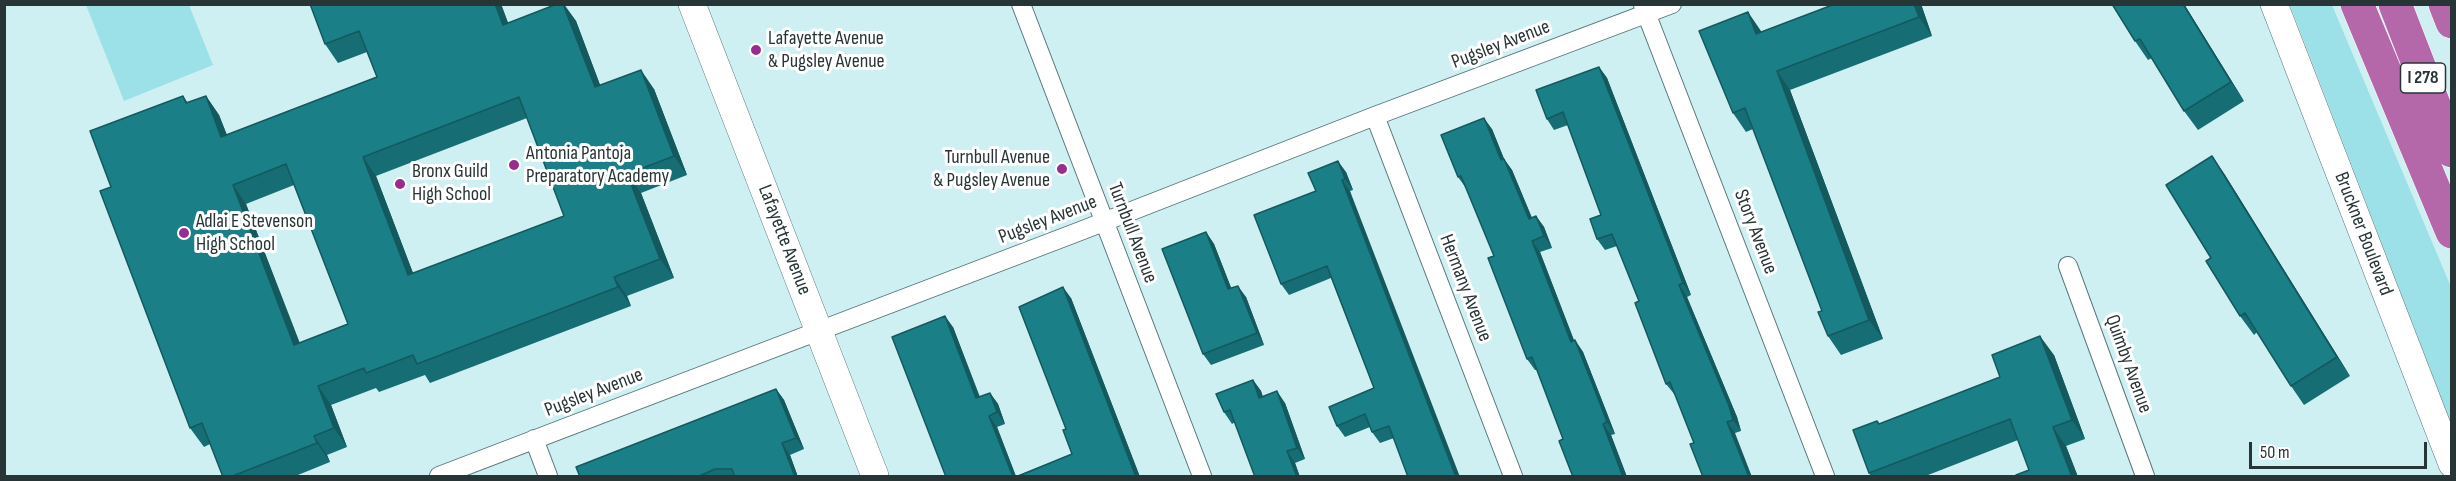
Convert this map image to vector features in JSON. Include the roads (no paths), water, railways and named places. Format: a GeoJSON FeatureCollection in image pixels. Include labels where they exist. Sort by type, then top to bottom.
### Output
{"type":"FeatureCollection","features":[{"type":"Feature","properties":{"kind":"highway"},"geometry":{"type":"LineString","coordinates":[[2356,4],[2451,232]]}},
{"type":"Feature","properties":{"kind":"highway","name":"I 278"},"geometry":{"type":"LineString","coordinates":[[2395,4],[2451,152]]}},
{"type":"Feature","properties":{"kind":"highway"},"geometry":{"type":"LineString","coordinates":[[2445,4],[2451,22]]}},
{"type":"Feature","properties":{"kind":"street","name":"Lafayette Avenue"},"geometry":{"type":"LineString","coordinates":[[692,4],[875,477]]}},
{"type":"Feature","properties":{"kind":"street","name":"Turnbull Avenue"},"geometry":{"type":"LineString","coordinates":[[1021,4],[1202,477]]}},
{"type":"Feature","properties":{"kind":"street","name":"Pugsley Avenue"},"geometry":{"type":"LineString","coordinates":[[439,477],[1104,222],[1645,9],[1672,4]]}},
{"type":"Feature","properties":{"kind":"street","name":"Bruckner Boulevard"},"geometry":{"type":"LineString","coordinates":[[2274,4],[2451,464]]}},
{"type":"Feature","properties":{"kind":"street","name":"Story Avenue"},"geometry":{"type":"LineString","coordinates":[[1645,9],[1825,477]]}},
{"type":"Feature","properties":{"kind":"street","name":"Hermany Avenue"},"geometry":{"type":"LineString","coordinates":[[1375,116],[1513,477]]}},
{"type":"Feature","properties":{"kind":"street","name":"Quimby Avenue"},"geometry":{"type":"LineString","coordinates":[[2068,266],[2145,477]]}},
{"type":"Feature","properties":{"kind":"street"},"geometry":{"type":"LineString","coordinates":[[534,439],[548,477]]}},
{"type":"Feature","properties":{"kind":"place","name":"Lafayette Avenue & Pugsley Avenue"},"geometry":{"type":"Point","coordinates":[756,50]}},
{"type":"Feature","properties":{"kind":"place","name":"Antonia Pantoja Preparatory Academy"},"geometry":{"type":"Point","coordinates":[514,165]}},
{"type":"Feature","properties":{"kind":"place","name":"Turnbull Avenue & Pugsley Avenue"},"geometry":{"type":"Point","coordinates":[1062,169]}},
{"type":"Feature","properties":{"kind":"place","name":"Bronx Guild High School"},"geometry":{"type":"Point","coordinates":[400,184]}},
{"type":"Feature","properties":{"kind":"place","name":"Adlai E Stevenson High School"},"geometry":{"type":"Point","coordinates":[184,233]}}]}
